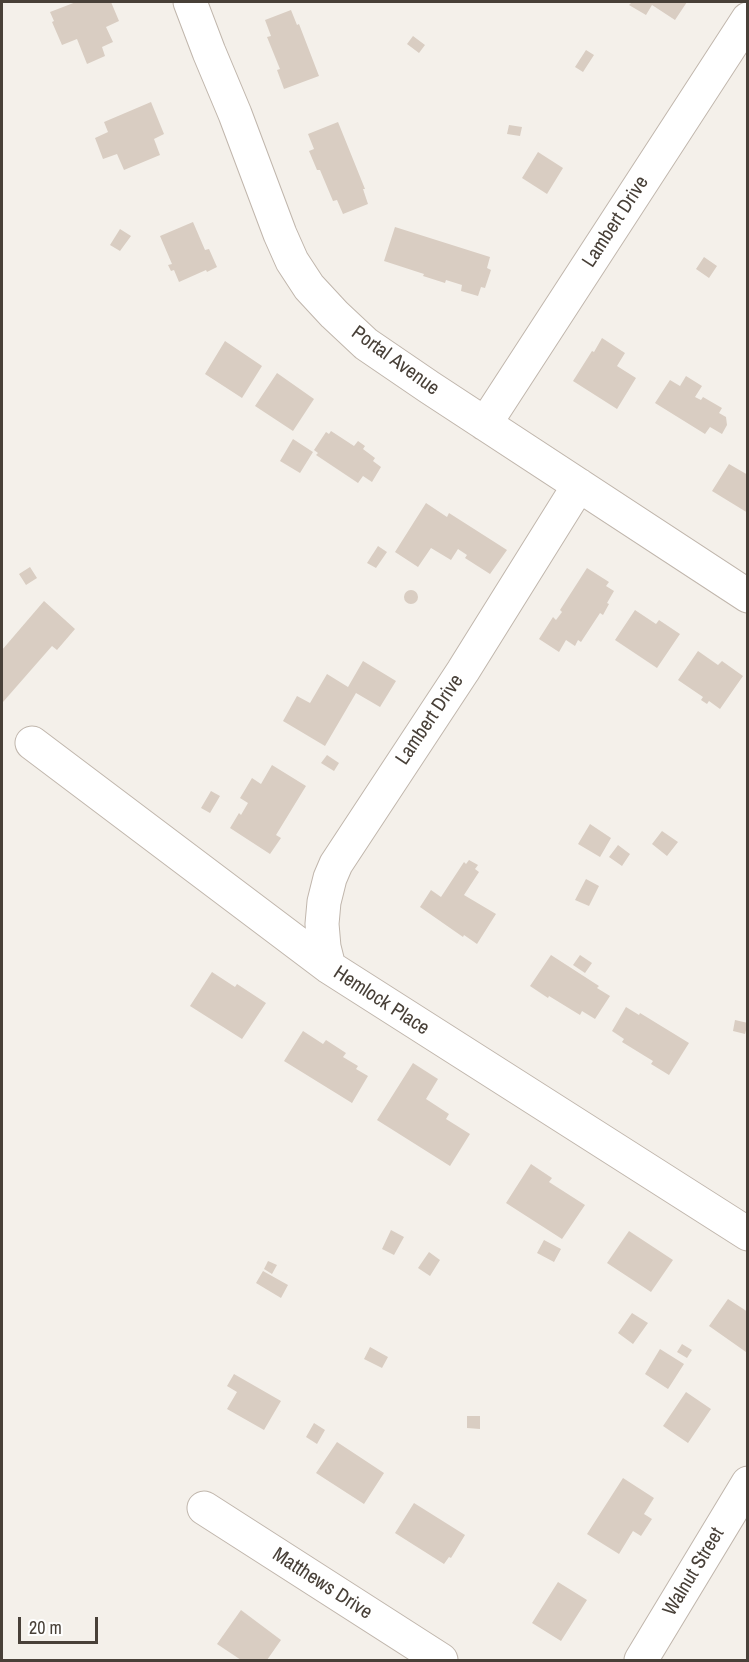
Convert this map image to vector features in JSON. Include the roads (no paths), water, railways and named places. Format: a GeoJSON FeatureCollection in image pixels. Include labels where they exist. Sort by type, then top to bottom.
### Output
{"type":"FeatureCollection","features":[{"type":"Feature","properties":{"kind":"street","name":"Portal Avenue"},"geometry":{"type":"LineString","coordinates":[[190,2],[292,261],[309,286],[334,314],[366,344],[747,596]]}},
{"type":"Feature","properties":{"kind":"street","name":"Lambert Drive"},"geometry":{"type":"LineString","coordinates":[[485,424],[747,19]]}},
{"type":"Feature","properties":{"kind":"street","name":"Lambert Drive"},"geometry":{"type":"LineString","coordinates":[[329,967],[322,924],[324,902],[336,864],[345,847],[463,671],[579,485]]}},
{"type":"Feature","properties":{"kind":"street","name":"Hemlock Place"},"geometry":{"type":"LineString","coordinates":[[32,743],[329,967],[747,1234]]}},
{"type":"Feature","properties":{"kind":"street","name":"Walnut Street"},"geometry":{"type":"LineString","coordinates":[[641,1660],[747,1483]]}},
{"type":"Feature","properties":{"kind":"street","name":"Matthews Drive"},"geometry":{"type":"LineString","coordinates":[[204,1508],[441,1660]]}}]}
